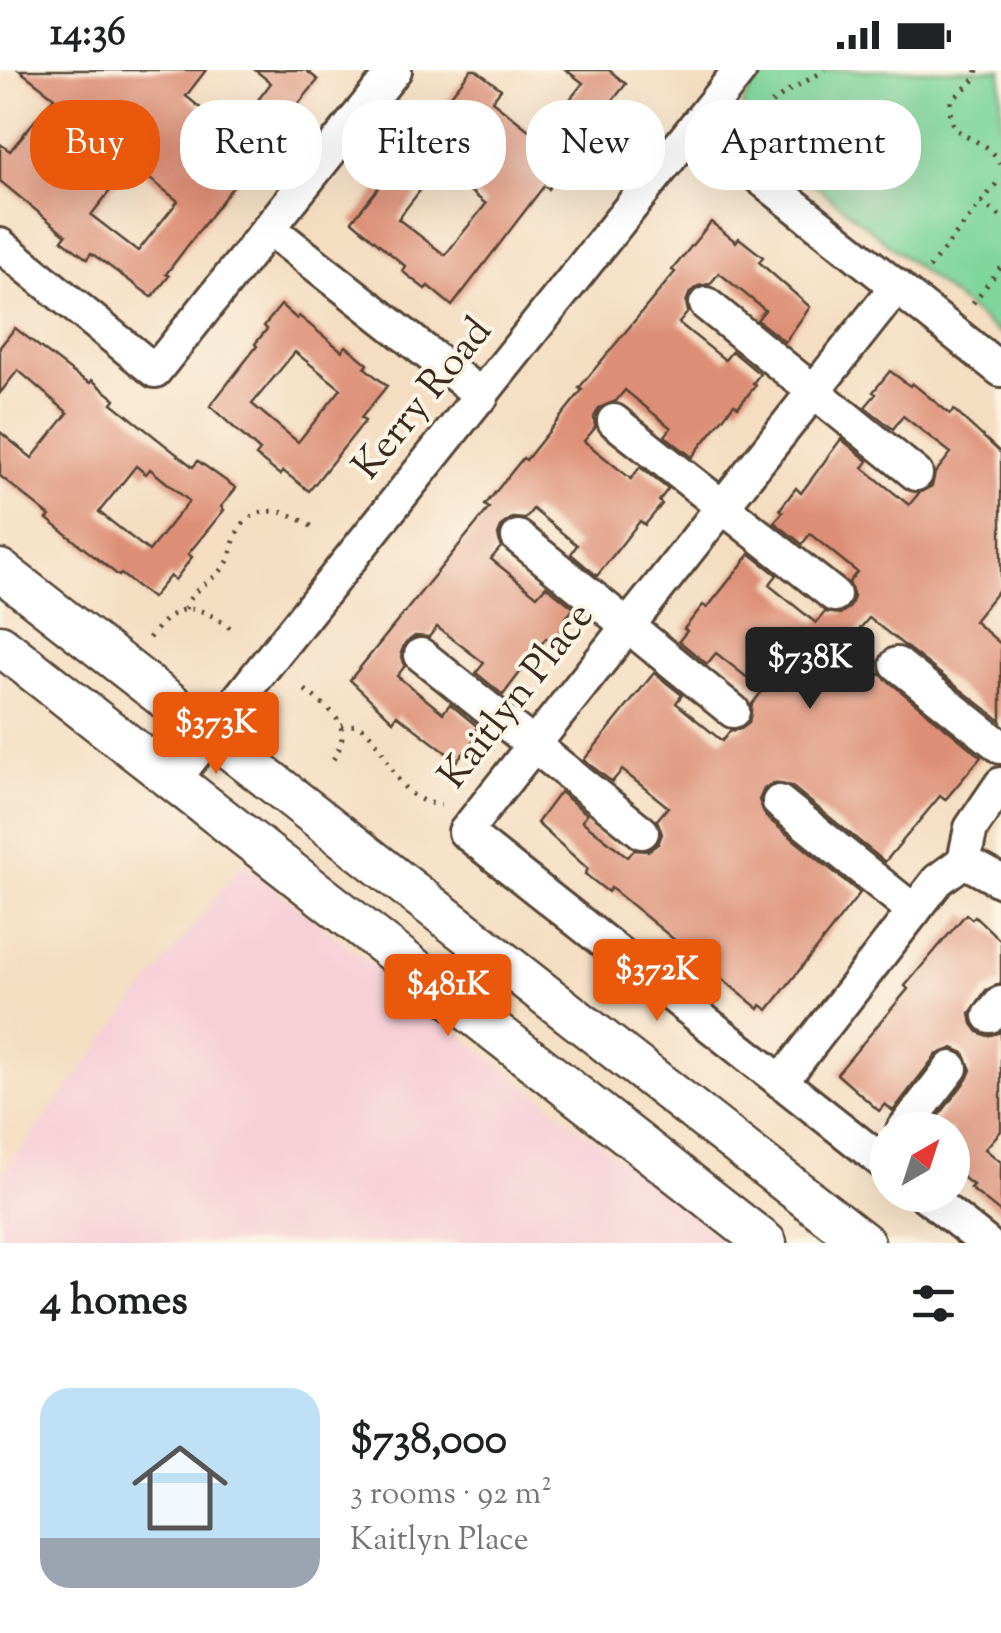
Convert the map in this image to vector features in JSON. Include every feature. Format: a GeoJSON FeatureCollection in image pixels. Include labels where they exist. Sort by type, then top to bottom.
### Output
{"type":"FeatureCollection","features":[{"type":"Feature","properties":{"kind":"main road"},"geometry":{"type":"LineString","coordinates":[[0,570],[864,1243]]}},
{"type":"Feature","properties":{"kind":"main road"},"geometry":{"type":"LineString","coordinates":[[0,645],[766,1243]]}},
{"type":"Feature","properties":{"kind":"street"},"geometry":{"type":"LineString","coordinates":[[0,245],[155,372],[395,70]]}},
{"type":"Feature","properties":{"kind":"street","name":"Kerry Road"},"geometry":{"type":"LineString","coordinates":[[716,100],[740,70]]}},
{"type":"Feature","properties":{"kind":"street","name":"Kerry Road"},"geometry":{"type":"LineString","coordinates":[[173,781],[685,139]]}},
{"type":"Feature","properties":{"kind":"street"},"geometry":{"type":"LineString","coordinates":[[775,190],[1001,370]]}},
{"type":"Feature","properties":{"kind":"street"},"geometry":{"type":"LineString","coordinates":[[269,228],[482,396]]}},
{"type":"Feature","properties":{"kind":"street","name":"Kaitlyn Place"},"geometry":{"type":"LineString","coordinates":[[870,1147],[781,1082],[466,832],[896,286]]}},
{"type":"Feature","properties":{"kind":"street"},"geometry":{"type":"LineString","coordinates":[[706,304],[916,474]]}},
{"type":"Feature","properties":{"kind":"street"},"geometry":{"type":"LineString","coordinates":[[614,421],[834,595]]}},
{"type":"Feature","properties":{"kind":"street"},"geometry":{"type":"LineString","coordinates":[[518,536],[734,711]]}},
{"type":"Feature","properties":{"kind":"street"},"geometry":{"type":"LineString","coordinates":[[421,654],[642,832]]}},
{"type":"Feature","properties":{"kind":"street"},"geometry":{"type":"LineString","coordinates":[[897,664],[1001,748]]}},
{"type":"Feature","properties":{"kind":"street"},"geometry":{"type":"LineString","coordinates":[[781,1082],[938,880],[964,861],[971,828],[1001,784]]}},
{"type":"Feature","properties":{"kind":"street"},"geometry":{"type":"LineString","coordinates":[[779,802],[914,911]]}},
{"type":"Feature","properties":{"kind":"street"},"geometry":{"type":"LineString","coordinates":[[964,861],[1001,881]]}},
{"type":"Feature","properties":{"kind":"street"},"geometry":{"type":"LineString","coordinates":[[917,1112],[951,1068]]}},
{"type":"Feature","properties":{"kind":"street"},"geometry":{"type":"LineString","coordinates":[[947,1212],[986,1243]]}},
{"type":"Feature","properties":{"kind":"path"},"geometry":{"type":"LineString","coordinates":[[776,100],[826,70]]}},
{"type":"Feature","properties":{"kind":"path"},"geometry":{"type":"LineString","coordinates":[[977,70],[975,79],[950,101],[949,114],[955,129],[970,142],[986,145],[1001,164]]}},
{"type":"Feature","properties":{"kind":"path"},"geometry":{"type":"LineString","coordinates":[[929,268],[1001,178]]}},
{"type":"Feature","properties":{"kind":"path"},"geometry":{"type":"LineString","coordinates":[[981,202],[1001,218]]}},
{"type":"Feature","properties":{"kind":"path"},"geometry":{"type":"LineString","coordinates":[[973,303],[1001,268]]}},
{"type":"Feature","properties":{"kind":"path"},"geometry":{"type":"LineString","coordinates":[[185,609],[192,592],[229,562],[236,535],[258,515],[280,510],[316,529]]}},
{"type":"Feature","properties":{"kind":"path"},"geometry":{"type":"LineString","coordinates":[[149,638],[167,619],[185,609],[207,611],[234,631]]}},
{"type":"Feature","properties":{"kind":"path"},"geometry":{"type":"LineString","coordinates":[[305,690],[336,715],[341,726],[341,744],[330,764]]}},
{"type":"Feature","properties":{"kind":"path"},"geometry":{"type":"LineString","coordinates":[[341,726],[358,725],[367,731],[403,787],[425,802],[442,805]]}},
{"type":"Feature","properties":{"kind":"shaded area"},"geometry":{"type":"Polygon","coordinates":[[[242,863],[727,1243],[0,1243],[0,1176],[242,863]]]}},
{"type":"Feature","properties":{"kind":"green space"},"geometry":{"type":"Polygon","coordinates":[[[774,70],[1001,70],[1001,335],[821,190],[921,190],[921,100],[745,100],[760,80],[774,70]]]}},
{"type":"Feature","properties":{"kind":"building"},"geometry":{"type":"Polygon","coordinates":[[[19,70],[206,70],[186,96],[191,100],[180,100],[180,190],[230,190],[152,297],[91,253],[87,259],[62,240],[66,235],[0,181],[0,144],[10,151],[30,126],[30,190],[111,190],[91,215],[138,251],[178,201],[160,187],[160,100],[52,100],[54,97],[19,70]]]}},
{"type":"Feature","properties":{"kind":"building"},"geometry":{"type":"Polygon","coordinates":[[[255,70],[306,70],[318,80],[302,100],[258,100],[271,83],[255,70]]]}},
{"type":"Feature","properties":{"kind":"building"},"geometry":{"type":"Polygon","coordinates":[[[471,70],[501,89],[493,100],[447,100],[471,70]]]}},
{"type":"Feature","properties":{"kind":"building"},"geometry":{"type":"Polygon","coordinates":[[[566,70],[609,70],[626,84],[613,100],[569,100],[583,83],[566,70]]]}},
{"type":"Feature","properties":{"kind":"building"},"geometry":{"type":"Polygon","coordinates":[[[506,112],[526,128],[526,190],[541,190],[452,306],[402,271],[405,266],[352,221],[376,190],[420,190],[398,219],[445,255],[486,204],[469,190],[506,190],[506,112]]]}},
{"type":"Feature","properties":{"kind":"building"},"geometry":{"type":"Polygon","coordinates":[[[711,222],[763,257],[759,262],[810,307],[785,342],[757,320],[765,310],[719,273],[710,284],[690,292],[688,312],[679,323],[725,360],[732,351],[760,374],[738,407],[734,404],[692,457],[665,436],[671,428],[625,390],[616,401],[599,408],[594,417],[595,428],[584,441],[631,479],[640,467],[668,489],[659,501],[662,504],[645,525],[640,521],[597,576],[571,554],[577,545],[533,509],[525,519],[512,518],[502,525],[498,535],[501,547],[491,559],[537,596],[546,586],[574,608],[565,619],[568,622],[551,642],[546,638],[503,695],[476,673],[484,663],[437,627],[429,637],[415,636],[405,643],[401,653],[405,666],[397,676],[443,713],[450,704],[478,727],[471,736],[475,739],[457,761],[397,715],[393,721],[350,680],[711,222]]]}},
{"type":"Feature","properties":{"kind":"building"},"geometry":{"type":"Polygon","coordinates":[[[281,305],[342,351],[346,346],[387,386],[361,418],[365,421],[309,491],[256,456],[260,451],[210,406],[257,346],[267,329],[264,326],[281,305]],[[295,352],[252,404],[298,442],[341,389],[295,352]]]}},
{"type":"Feature","properties":{"kind":"building"},"geometry":{"type":"Polygon","coordinates":[[[15,328],[75,374],[90,383],[92,380],[115,399],[112,403],[193,467],[198,461],[236,488],[221,507],[224,510],[188,554],[192,557],[175,580],[170,576],[152,598],[47,519],[50,516],[0,476],[0,432],[32,458],[68,413],[18,370],[0,393],[0,347],[15,328]],[[136,466],[99,512],[149,551],[189,501],[150,469],[146,474],[136,466]]]}},
{"type":"Feature","properties":{"kind":"building"},"geometry":{"type":"Polygon","coordinates":[[[890,371],[910,386],[912,383],[950,414],[954,410],[1001,453],[1001,587],[974,621],[1001,644],[1001,721],[869,618],[840,652],[875,680],[880,674],[981,757],[945,800],[940,796],[885,862],[791,786],[773,783],[764,789],[759,800],[766,817],[860,893],[768,1010],[761,1005],[759,1009],[611,888],[608,892],[585,874],[588,869],[537,823],[560,792],[587,814],[582,821],[628,857],[634,850],[648,851],[658,844],[662,834],[657,820],[668,807],[622,770],[612,782],[584,760],[654,673],[682,695],[676,703],[722,741],[730,731],[749,723],[752,704],[763,690],[716,653],[707,664],[679,641],[703,605],[707,608],[750,554],[777,575],[769,585],[816,623],[825,612],[840,614],[850,607],[854,597],[849,582],[857,572],[810,534],[802,544],[774,522],[796,488],[801,493],[841,439],[868,461],[863,468],[909,505],[932,486],[935,473],[951,453],[903,416],[893,429],[865,407],[890,371]]]}},
{"type":"Feature","properties":{"kind":"building"},"geometry":{"type":"Polygon","coordinates":[[[966,914],[972,919],[975,916],[1001,941],[1001,983],[986,990],[970,1013],[978,1032],[987,1036],[1001,1032],[1001,1131],[985,1149],[1001,1162],[1001,1213],[970,1188],[970,1112],[942,1112],[971,1070],[964,1053],[953,1048],[936,1055],[893,1111],[885,1104],[879,1111],[837,1074],[908,989],[905,986],[966,914]]]}}]}
